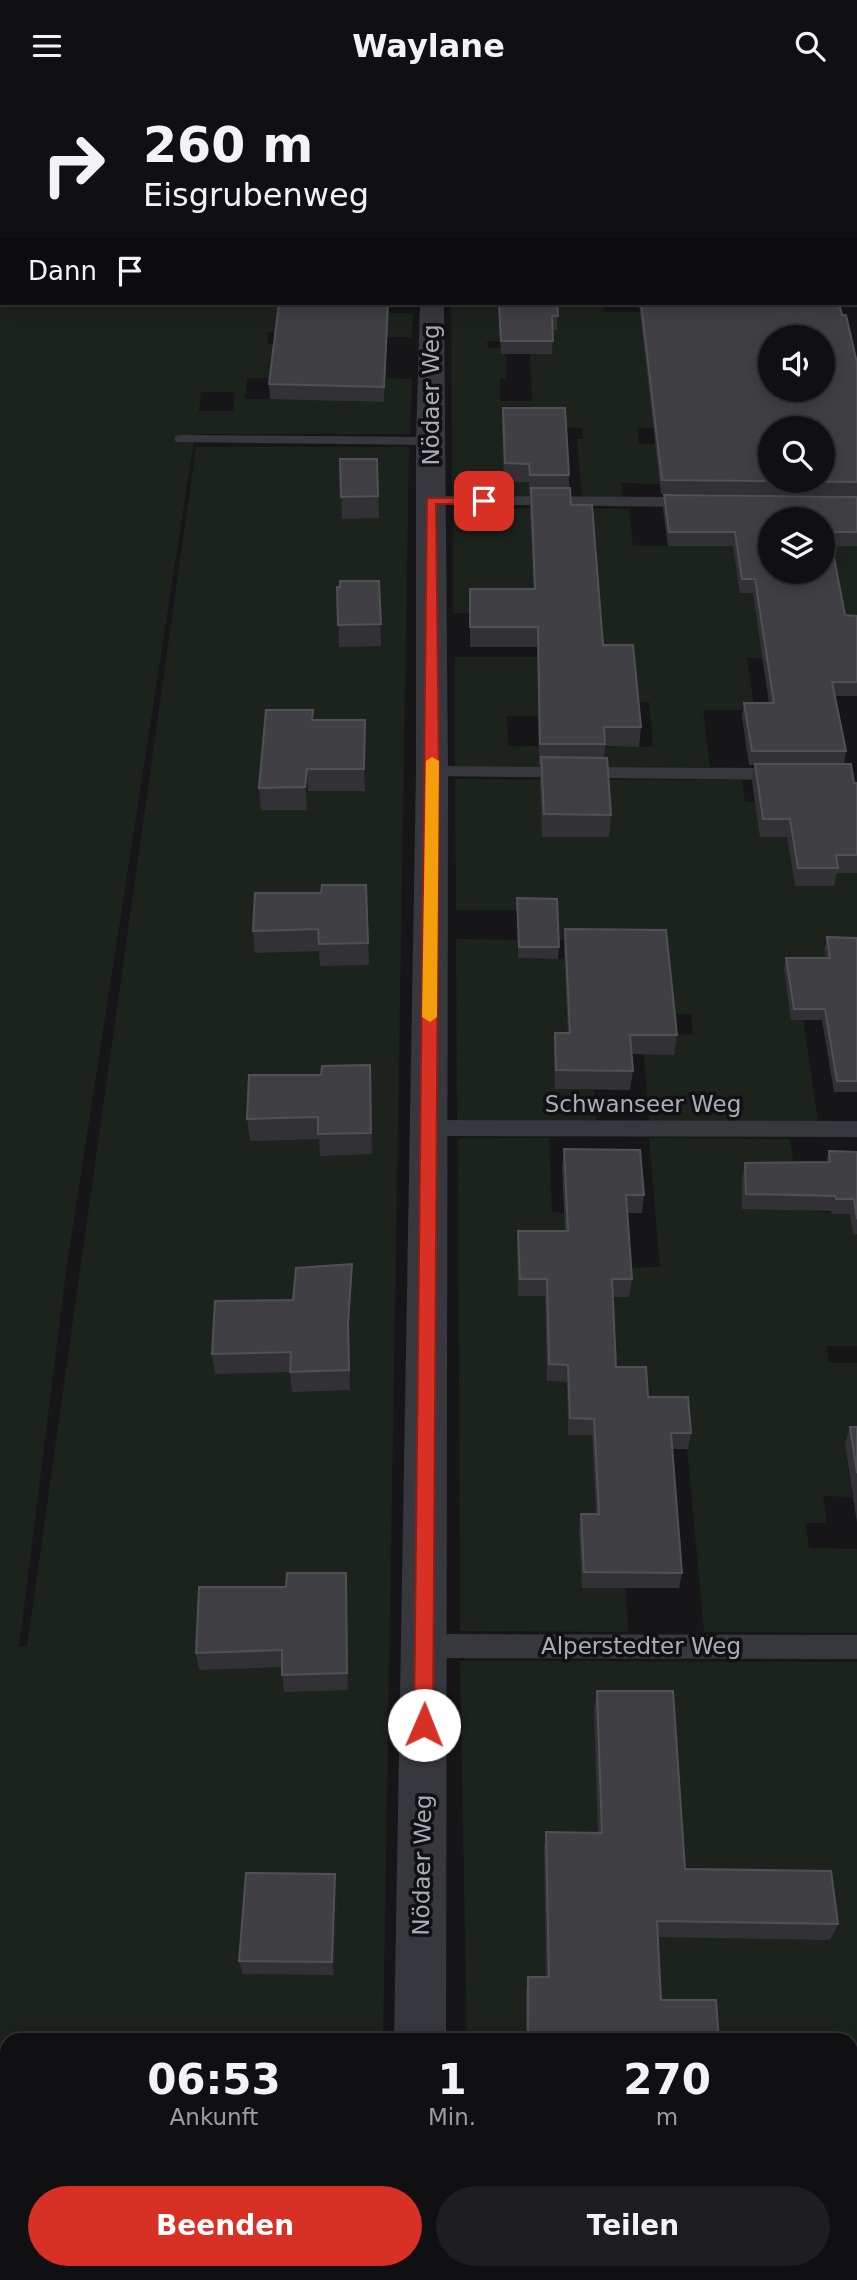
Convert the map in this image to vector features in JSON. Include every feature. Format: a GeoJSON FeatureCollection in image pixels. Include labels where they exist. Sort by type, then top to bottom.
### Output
{"type":"FeatureCollection","features":[{"type":"Feature","properties":{"kind":"street","name":"Nödaer Weg"},"geometry":{"type":"LineString","coordinates":[[419,2033],[432,772],[432,305]]}},
{"type":"Feature","properties":{"kind":"lane"},"geometry":{"type":"LineString","coordinates":[[181,439],[430,441]]}},
{"type":"Feature","properties":{"kind":"lane"},"geometry":{"type":"LineString","coordinates":[[431,501],[706,502]]}},
{"type":"Feature","properties":{"kind":"lane"},"geometry":{"type":"LineString","coordinates":[[432,772],[802,774]]}},
{"type":"Feature","properties":{"kind":"lane","name":"Schwanseer Weg"},"geometry":{"type":"LineString","coordinates":[[429,1128],[857,1129]]}},
{"type":"Feature","properties":{"kind":"lane","name":"Alperstedter Weg"},"geometry":{"type":"LineString","coordinates":[[425,1646],[857,1647]]}},
{"type":"Feature","properties":{"kind":"shaded area"},"geometry":{"type":"Polygon","coordinates":[[[0,305],[297,305],[287,332],[268,332],[267,344],[294,344],[291,378],[247,378],[245,399],[307,399],[348,390],[348,402],[384,402],[386,378],[412,379],[410,434],[195,434],[66,1271],[19,1647],[27,1647],[196,447],[409,447],[383,2033],[0,2033],[0,305]],[[201,392],[199,411],[233,411],[235,392],[201,392]]]}},
{"type":"Feature","properties":{"kind":"shaded area"},"geometry":{"type":"Polygon","coordinates":[[[451,305],[603,305],[604,312],[641,312],[758,383],[758,402],[821,402],[815,416],[758,416],[758,484],[734,429],[637,428],[639,444],[665,444],[662,484],[621,483],[622,499],[582,499],[577,439],[583,439],[582,428],[554,427],[534,434],[533,406],[507,406],[509,461],[504,482],[536,482],[538,499],[452,498],[451,305]],[[499,312],[501,341],[487,341],[488,348],[506,348],[507,379],[500,379],[500,401],[532,401],[530,354],[499,312]]]}},
{"type":"Feature","properties":{"kind":"shaded area"},"geometry":{"type":"Polygon","coordinates":[[[388,313],[413,313],[412,337],[387,337],[388,313]]]}},
{"type":"Feature","properties":{"kind":"shaded area"},"geometry":{"type":"Polygon","coordinates":[[[760,493],[775,493],[776,500],[762,500],[760,493]]]}},
{"type":"Feature","properties":{"kind":"shaded area"},"geometry":{"type":"Polygon","coordinates":[[[453,508],[629,509],[633,546],[698,546],[758,514],[758,527],[736,568],[758,574],[758,584],[797,584],[835,594],[835,538],[857,546],[857,630],[794,659],[747,658],[755,710],[703,710],[710,767],[455,766],[455,657],[544,657],[544,642],[469,613],[453,613],[453,508]],[[531,525],[592,557],[597,556],[594,525],[531,525]],[[649,702],[538,716],[507,716],[508,746],[653,747],[649,702]]]}},
{"type":"Feature","properties":{"kind":"shaded area"},"geometry":{"type":"Polygon","coordinates":[[[455,779],[742,780],[745,801],[755,802],[787,837],[795,886],[832,873],[857,873],[857,949],[843,941],[823,941],[828,969],[802,1011],[818,1122],[649,1121],[644,1054],[674,1054],[672,1035],[693,1034],[691,1014],[657,1014],[569,1052],[555,1089],[594,1090],[596,1121],[457,1120],[456,939],[518,940],[519,958],[586,959],[585,940],[557,940],[556,910],[456,910],[455,779]]]}},
{"type":"Feature","properties":{"kind":"shaded area"},"geometry":{"type":"Polygon","coordinates":[[[458,1138],[549,1138],[552,1212],[565,1213],[566,1249],[519,1296],[629,1297],[627,1268],[660,1267],[649,1138],[790,1139],[800,1210],[850,1214],[853,1234],[857,1234],[857,1346],[826,1346],[829,1363],[857,1363],[857,1444],[845,1444],[852,1497],[823,1496],[827,1523],[806,1523],[809,1548],[857,1549],[857,1633],[704,1632],[684,1414],[547,1361],[547,1381],[567,1382],[568,1435],[592,1435],[597,1530],[582,1588],[626,1588],[628,1632],[460,1631],[458,1138]]]}},
{"type":"Feature","properties":{"kind":"shaded area"},"geometry":{"type":"Polygon","coordinates":[[[460,1661],[857,1662],[857,2033],[467,2033],[460,1661]]]}},
{"type":"Feature","properties":{"kind":"building"},"geometry":{"type":"Polygon","coordinates":[[[279,305],[388,305],[384,387],[269,384],[279,305]]]}},
{"type":"Feature","properties":{"kind":"building"},"geometry":{"type":"Polygon","coordinates":[[[499,305],[557,305],[558,316],[552,316],[553,341],[501,341],[499,305]]]}},
{"type":"Feature","properties":{"kind":"building"},"geometry":{"type":"Polygon","coordinates":[[[641,305],[840,305],[842,315],[846,315],[857,363],[857,482],[835,482],[835,416],[758,416],[758,481],[662,480],[641,305]]]}},
{"type":"Feature","properties":{"kind":"building"},"geometry":{"type":"Polygon","coordinates":[[[503,408],[565,408],[569,475],[530,475],[529,464],[505,463],[503,408]]]}},
{"type":"Feature","properties":{"kind":"building"},"geometry":{"type":"Polygon","coordinates":[[[340,459],[377,459],[378,496],[341,497],[340,459]]]}},
{"type":"Feature","properties":{"kind":"building"},"geometry":{"type":"Polygon","coordinates":[[[531,488],[570,488],[571,505],[592,505],[603,645],[633,645],[641,727],[604,727],[605,744],[540,744],[538,627],[470,627],[470,589],[535,589],[531,488]]]}},
{"type":"Feature","properties":{"kind":"building"},"geometry":{"type":"Polygon","coordinates":[[[664,495],[857,497],[857,532],[835,532],[835,507],[758,507],[758,584],[835,584],[835,563],[845,615],[857,616],[857,682],[832,682],[846,751],[752,751],[744,703],[774,703],[755,579],[742,579],[735,532],[669,532],[664,495]]]}},
{"type":"Feature","properties":{"kind":"building"},"geometry":{"type":"Polygon","coordinates":[[[340,581],[379,581],[381,624],[338,625],[337,587],[340,587],[340,581]]]}},
{"type":"Feature","properties":{"kind":"building"},"geometry":{"type":"Polygon","coordinates":[[[266,710],[313,710],[312,720],[365,720],[364,769],[307,769],[305,787],[259,788],[266,710]]]}},
{"type":"Feature","properties":{"kind":"building"},"geometry":{"type":"Polygon","coordinates":[[[541,757],[607,758],[611,815],[544,814],[541,757]]]}},
{"type":"Feature","properties":{"kind":"building"},"geometry":{"type":"Polygon","coordinates":[[[755,764],[851,764],[854,783],[857,783],[857,855],[836,855],[838,868],[798,868],[790,819],[763,819],[755,764]]]}},
{"type":"Feature","properties":{"kind":"building"},"geometry":{"type":"Polygon","coordinates":[[[322,885],[366,885],[368,943],[319,944],[318,929],[253,931],[255,893],[321,893],[322,885]]]}},
{"type":"Feature","properties":{"kind":"building"},"geometry":{"type":"Polygon","coordinates":[[[517,898],[557,899],[559,947],[519,947],[517,898]]]}},
{"type":"Feature","properties":{"kind":"building"},"geometry":{"type":"Polygon","coordinates":[[[565,929],[666,930],[677,1035],[630,1035],[633,1071],[556,1070],[555,1033],[570,1033],[565,929]]]}},
{"type":"Feature","properties":{"kind":"building"},"geometry":{"type":"Polygon","coordinates":[[[827,937],[857,938],[857,1081],[837,1081],[825,1009],[794,1009],[786,958],[830,958],[827,937]]]}},
{"type":"Feature","properties":{"kind":"building"},"geometry":{"type":"Polygon","coordinates":[[[370,1065],[371,1133],[318,1134],[318,1117],[247,1119],[249,1075],[321,1075],[322,1066],[370,1065]]]}},
{"type":"Feature","properties":{"kind":"building"},"geometry":{"type":"Polygon","coordinates":[[[564,1149],[640,1150],[644,1195],[626,1195],[632,1279],[612,1279],[616,1367],[646,1367],[648,1397],[688,1397],[691,1433],[671,1433],[682,1573],[584,1572],[581,1514],[599,1514],[594,1419],[570,1418],[568,1365],[549,1364],[547,1279],[520,1279],[518,1231],[568,1231],[564,1149]]]}},
{"type":"Feature","properties":{"kind":"building"},"geometry":{"type":"Polygon","coordinates":[[[829,1151],[857,1152],[857,1219],[854,1199],[836,1199],[835,1196],[746,1194],[745,1163],[830,1162],[829,1151]]]}},
{"type":"Feature","properties":{"kind":"building"},"geometry":{"type":"Polygon","coordinates":[[[352,1264],[348,1323],[349,1370],[290,1372],[291,1352],[212,1354],[215,1301],[293,1300],[296,1268],[352,1264]]]}},
{"type":"Feature","properties":{"kind":"building"},"geometry":{"type":"Polygon","coordinates":[[[850,1427],[857,1427],[857,1473],[850,1427]]]}},
{"type":"Feature","properties":{"kind":"building"},"geometry":{"type":"Polygon","coordinates":[[[287,1573],[346,1573],[347,1673],[282,1675],[282,1650],[196,1653],[199,1587],[286,1587],[287,1573]]]}},
{"type":"Feature","properties":{"kind":"building"},"geometry":{"type":"Polygon","coordinates":[[[597,1691],[673,1691],[685,1869],[831,1871],[838,1924],[657,1921],[661,2000],[716,2000],[718,2033],[528,2033],[528,1977],[549,1977],[546,1832],[602,1833],[597,1691]]]}},
{"type":"Feature","properties":{"kind":"building"},"geometry":{"type":"Polygon","coordinates":[[[246,1873],[335,1874],[332,1962],[239,1961],[246,1873]]]}},
{"type":"Feature","properties":{"kind":"slow traffic"},"geometry":{"type":"LineString","coordinates":[[430,1017],[432,761]]}},
{"type":"Feature","properties":{"kind":"route"},"geometry":{"type":"LineString","coordinates":[[424,1725],[432,772],[431,501],[484,501]]}}]}
